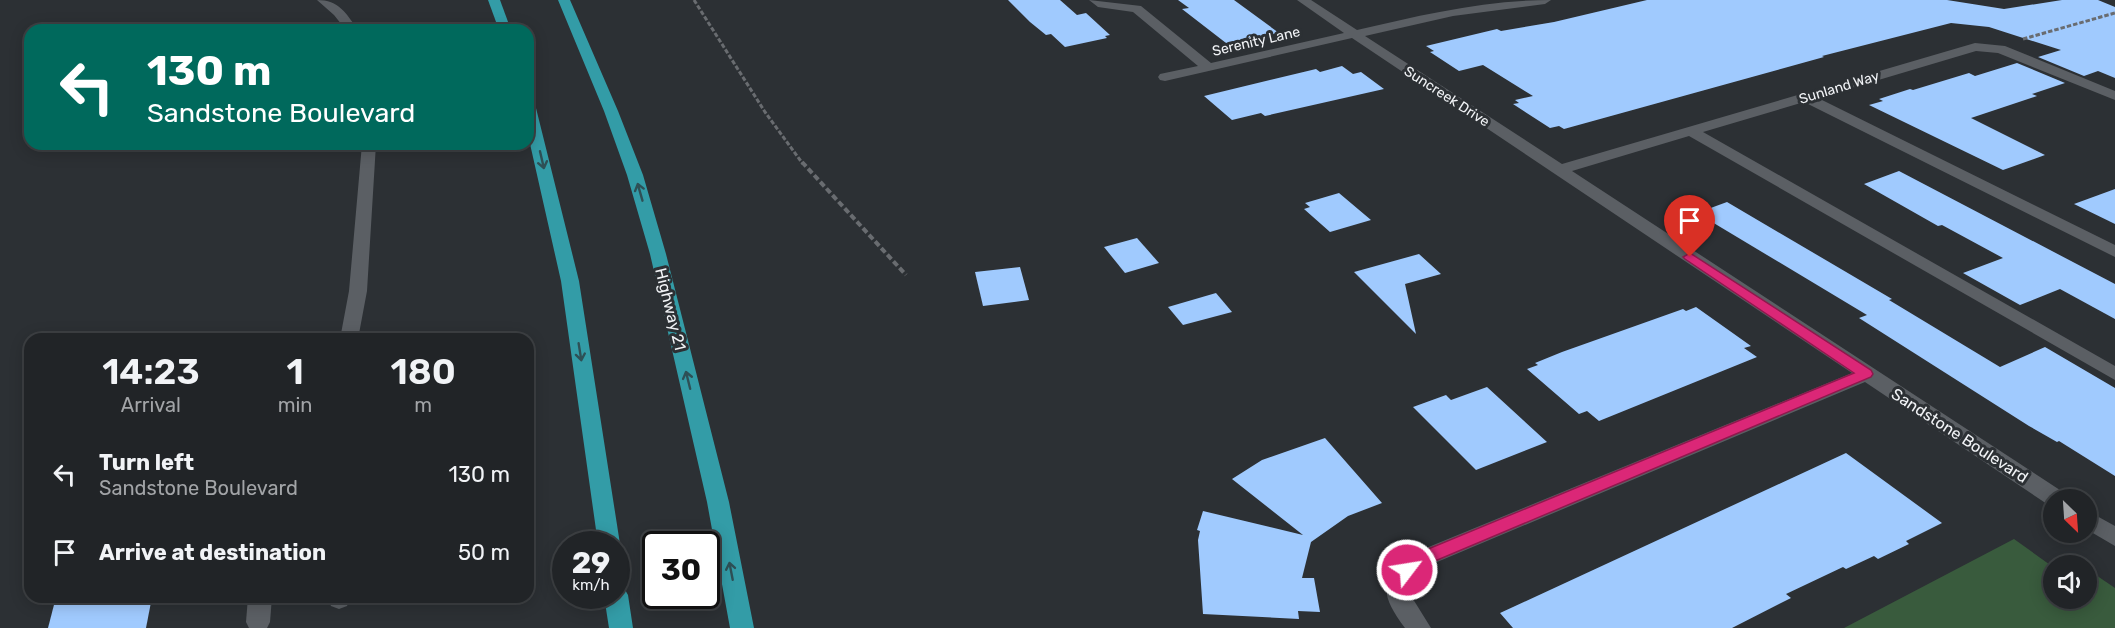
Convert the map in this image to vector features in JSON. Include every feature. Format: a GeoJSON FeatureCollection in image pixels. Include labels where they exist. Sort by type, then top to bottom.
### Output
{"type":"FeatureCollection","features":[{"type":"Feature","properties":{"kind":"main road"},"geometry":{"type":"LineString","coordinates":[[494,0],[503,24]]}},
{"type":"Feature","properties":{"kind":"main road","name":"Highway 21"},"geometry":{"type":"LineString","coordinates":[[564,0],[623,143],[658,254],[718,502],[742,628]]}},
{"type":"Feature","properties":{"kind":"main road"},"geometry":{"type":"LineString","coordinates":[[534,129],[570,281],[607,531]]}},
{"type":"Feature","properties":{"kind":"main road"},"geometry":{"type":"LineString","coordinates":[[618,609],[621,628]]}},
{"type":"Feature","properties":{"kind":"street"},"geometry":{"type":"LineString","coordinates":[[323,0],[338,12],[347,24]]}},
{"type":"Feature","properties":{"kind":"street"},"geometry":{"type":"LineString","coordinates":[[1095,0],[1102,4],[1139,4],[1208,67]]}},
{"type":"Feature","properties":{"kind":"street","name":"Suncreek Drive"},"geometry":{"type":"LineString","coordinates":[[1303,0],[1592,191]]}},
{"type":"Feature","properties":{"kind":"street"},"geometry":{"type":"LineString","coordinates":[[1446,0],[1453,12]]}},
{"type":"Feature","properties":{"kind":"street","name":"Serenity Lane"},"geometry":{"type":"LineString","coordinates":[[1165,77],[1453,12],[1545,0]]}},
{"type":"Feature","properties":{"kind":"street","name":"Sunland Way"},"geometry":{"type":"LineString","coordinates":[[1559,170],[1975,47],[2000,50],[2115,96]]}},
{"type":"Feature","properties":{"kind":"street"},"geometry":{"type":"LineString","coordinates":[[1805,97],[2115,252]]}},
{"type":"Feature","properties":{"kind":"street"},"geometry":{"type":"LineString","coordinates":[[1690,131],[2115,374]]}},
{"type":"Feature","properties":{"kind":"street"},"geometry":{"type":"LineString","coordinates":[[350,333],[358,291],[369,150]]}},
{"type":"Feature","properties":{"kind":"street","name":"Sandstone Boulevard"},"geometry":{"type":"LineString","coordinates":[[1592,191],[2043,490]]}},
{"type":"Feature","properties":{"kind":"street"},"geometry":{"type":"LineString","coordinates":[[1419,628],[1396,595],[1396,582],[1422,559],[1866,374]]}},
{"type":"Feature","properties":{"kind":"street"},"geometry":{"type":"LineString","coordinates":[[2097,525],[2115,537]]}},
{"type":"Feature","properties":{"kind":"street"},"geometry":{"type":"LineString","coordinates":[[258,622],[260,603]]}},
{"type":"Feature","properties":{"kind":"path"},"geometry":{"type":"LineString","coordinates":[[694,0],[737,71],[805,166],[906,275]]}},
{"type":"Feature","properties":{"kind":"path"},"geometry":{"type":"LineString","coordinates":[[2020,39],[2115,13]]}},
{"type":"Feature","properties":{"kind":"green space"},"geometry":{"type":"Polygon","coordinates":[[[2014,539],[2043,560],[2043,609],[2097,609],[2097,576],[2115,588],[2115,628],[1844,628],[2014,539]]]}},
{"type":"Feature","properties":{"kind":"building"},"geometry":{"type":"Polygon","coordinates":[[[1008,0],[1060,0],[1077,15],[1086,13],[1110,35],[1105,36],[1107,38],[1065,47],[1051,34],[1046,35],[1030,22],[1008,0]]]}},
{"type":"Feature","properties":{"kind":"building"},"geometry":{"type":"Polygon","coordinates":[[[1178,0],[1234,0],[1279,33],[1226,43],[1182,9],[1189,8],[1178,0]]]}},
{"type":"Feature","properties":{"kind":"building"},"geometry":{"type":"Polygon","coordinates":[[[1647,0],[1947,0],[2004,9],[2062,0],[2098,0],[2115,7],[2115,78],[2098,71],[2084,76],[2038,57],[2061,50],[1989,27],[1951,23],[1822,56],[1824,57],[1564,129],[1559,126],[1550,128],[1513,104],[1519,103],[1515,100],[1533,96],[1483,65],[1459,71],[1430,52],[1434,51],[1426,46],[1497,29],[1501,31],[1554,22],[1647,0]]]}},
{"type":"Feature","properties":{"kind":"building"},"geometry":{"type":"Polygon","coordinates":[[[2017,63],[2065,83],[2032,94],[2037,96],[1971,118],[2045,155],[2003,170],[1869,105],[1883,101],[1879,99],[1910,89],[1969,73],[1975,76],[2017,63]]]}},
{"type":"Feature","properties":{"kind":"building"},"geometry":{"type":"Polygon","coordinates":[[[1342,66],[1353,74],[1361,72],[1384,89],[1265,116],[1261,113],[1232,120],[1204,96],[1316,69],[1320,72],[1342,66]]]}},
{"type":"Feature","properties":{"kind":"building"},"geometry":{"type":"Polygon","coordinates":[[[1899,171],[2115,284],[2115,319],[2060,289],[2020,305],[1963,273],[2003,258],[1942,225],[1938,226],[1864,184],[1899,171]]]}},
{"type":"Feature","properties":{"kind":"building"},"geometry":{"type":"Polygon","coordinates":[[[2115,189],[2115,224],[2074,204],[2115,189]]]}},
{"type":"Feature","properties":{"kind":"building"},"geometry":{"type":"Polygon","coordinates":[[[1339,193],[1371,220],[1330,232],[1304,209],[1310,207],[1305,203],[1339,193]]]}},
{"type":"Feature","properties":{"kind":"building"},"geometry":{"type":"Polygon","coordinates":[[[1727,202],[1892,299],[1889,300],[2000,367],[2045,347],[2115,388],[2115,476],[2059,441],[2029,426],[1859,318],[1867,315],[1697,213],[1727,202]]]}},
{"type":"Feature","properties":{"kind":"building"},"geometry":{"type":"Polygon","coordinates":[[[1137,238],[1159,263],[1125,273],[1104,247],[1137,238]]]}},
{"type":"Feature","properties":{"kind":"building"},"geometry":{"type":"Polygon","coordinates":[[[1419,254],[1441,274],[1405,284],[1416,334],[1354,272],[1419,254]]]}},
{"type":"Feature","properties":{"kind":"building"},"geometry":{"type":"Polygon","coordinates":[[[1020,267],[1029,300],[983,306],[975,272],[1020,267]]]}},
{"type":"Feature","properties":{"kind":"building"},"geometry":{"type":"Polygon","coordinates":[[[1216,293],[1232,312],[1183,325],[1168,307],[1216,293]]]}},
{"type":"Feature","properties":{"kind":"building"},"geometry":{"type":"Polygon","coordinates":[[[1696,307],[1751,346],[1744,348],[1757,357],[1599,421],[1587,411],[1579,414],[1527,369],[1538,365],[1535,363],[1562,352],[1683,309],[1686,311],[1696,307]]]}},
{"type":"Feature","properties":{"kind":"building"},"geometry":{"type":"Polygon","coordinates":[[[1487,387],[1547,442],[1476,470],[1413,407],[1446,395],[1451,400],[1487,387]]]}},
{"type":"Feature","properties":{"kind":"building"},"geometry":{"type":"Polygon","coordinates":[[[1325,438],[1382,503],[1348,516],[1311,542],[1302,578],[1314,578],[1320,612],[1298,611],[1299,619],[1203,614],[1198,540],[1200,531],[1197,530],[1203,511],[1303,535],[1232,479],[1262,460],[1325,438]]]}},
{"type":"Feature","properties":{"kind":"building"},"geometry":{"type":"Polygon","coordinates":[[[1846,453],[1942,523],[1906,541],[1909,544],[1878,559],[1874,556],[1846,569],[1843,567],[1786,594],[1791,598],[1732,628],[1513,628],[1500,613],[1846,453]]]}},
{"type":"Feature","properties":{"kind":"building"},"geometry":{"type":"Polygon","coordinates":[[[54,603],[151,603],[146,628],[48,628],[54,603]]]}},
{"type":"Feature","properties":{"kind":"route"},"geometry":{"type":"LineString","coordinates":[[1407,570],[1422,559],[1866,374],[1690,257]]}}]}
